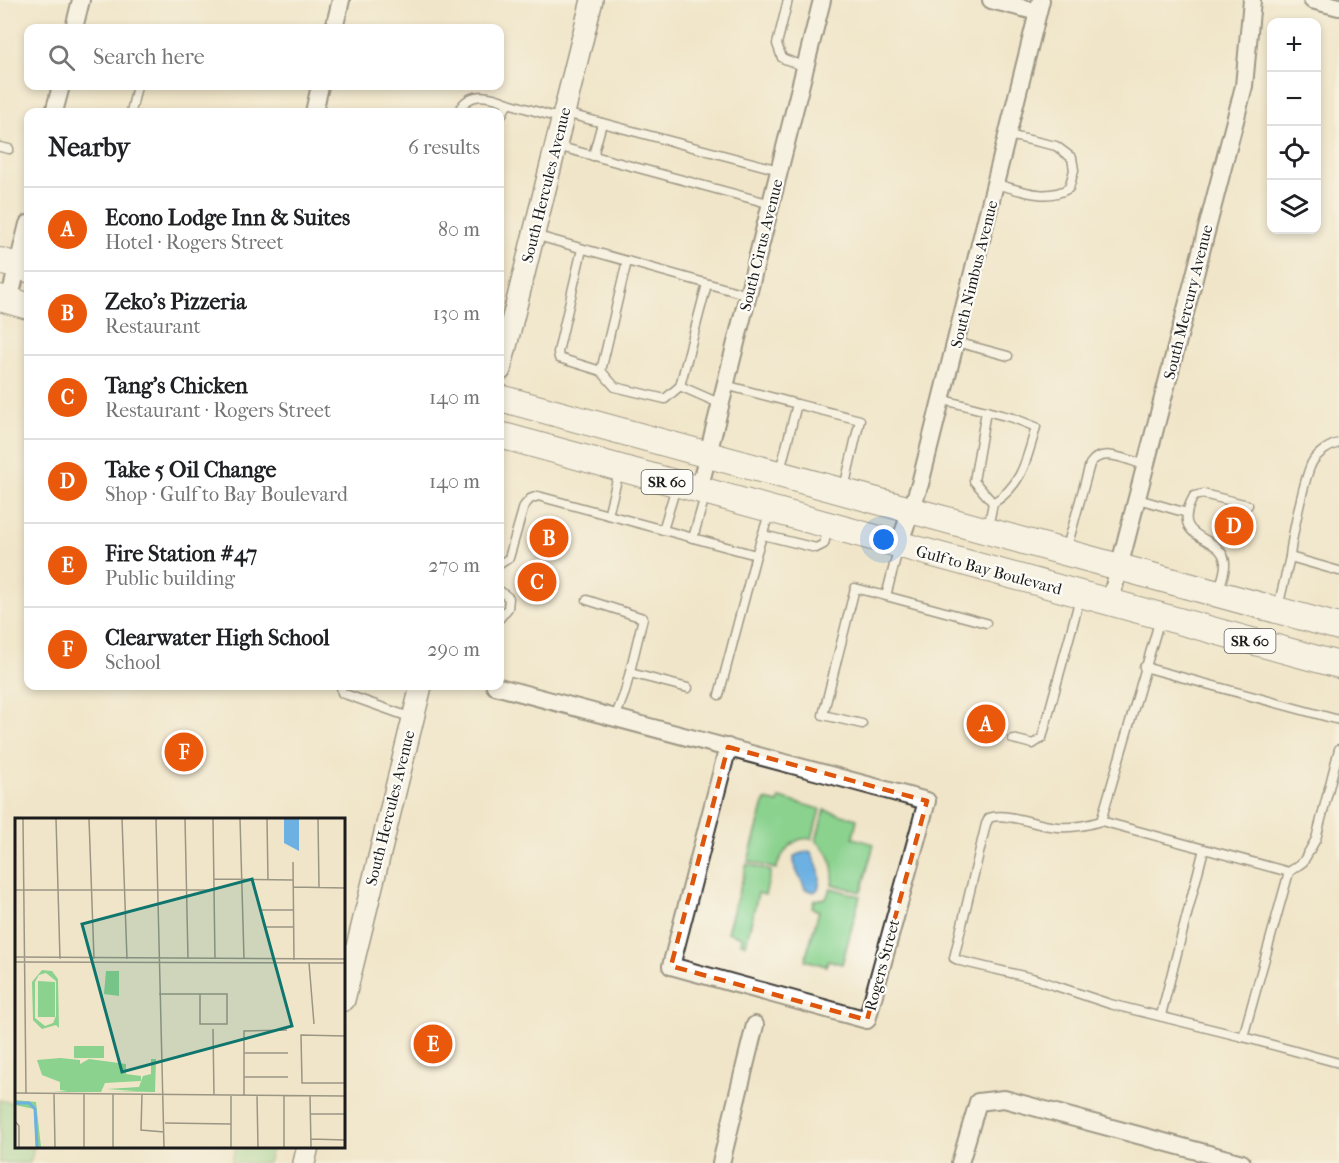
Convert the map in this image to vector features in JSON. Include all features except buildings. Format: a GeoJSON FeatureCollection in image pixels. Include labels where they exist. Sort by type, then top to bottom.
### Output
{"type":"FeatureCollection","features":[{"type":"Feature","properties":{"kind":"main road","name":"SR 60"},"geometry":{"type":"LineString","coordinates":[[504,399],[1339,627]]}},
{"type":"Feature","properties":{"kind":"main road","name":"Gulf to Bay Boulevard"},"geometry":{"type":"LineString","coordinates":[[504,436],[1339,665]]}},
{"type":"Feature","properties":{"kind":"street"},"geometry":{"type":"LineString","coordinates":[[75,24],[81,0]]}},
{"type":"Feature","properties":{"kind":"street"},"geometry":{"type":"LineString","coordinates":[[335,24],[341,0]]}},
{"type":"Feature","properties":{"kind":"street","name":"South Hercules Avenue"},"geometry":{"type":"LineString","coordinates":[[504,354],[592,0]]}},
{"type":"Feature","properties":{"kind":"street","name":"South Cirus Avenue"},"geometry":{"type":"LineString","coordinates":[[694,489],[708,454],[822,0]]}},
{"type":"Feature","properties":{"kind":"street"},"geometry":{"type":"LineString","coordinates":[[991,0],[1040,6]]}},
{"type":"Feature","properties":{"kind":"street","name":"South Mercury Avenue"},"geometry":{"type":"LineString","coordinates":[[1110,603],[1244,86],[1252,0]]}},
{"type":"Feature","properties":{"kind":"street"},"geometry":{"type":"LineString","coordinates":[[1312,0],[1339,7]]}},
{"type":"Feature","properties":{"kind":"street","name":"South Nimbus Avenue"},"geometry":{"type":"LineString","coordinates":[[899,545],[920,484],[1040,6]]}},
{"type":"Feature","properties":{"kind":"street"},"geometry":{"type":"LineString","coordinates":[[55,108],[60,90]]}},
{"type":"Feature","properties":{"kind":"street"},"geometry":{"type":"LineString","coordinates":[[315,108],[319,90]]}},
{"type":"Feature","properties":{"kind":"street"},"geometry":{"type":"LineString","coordinates":[[13,302],[16,265],[24,238]]}},
{"type":"Feature","properties":{"kind":"street","name":"Rogers Street"},"geometry":{"type":"LineString","coordinates":[[504,688],[728,747],[927,801],[867,1020],[671,966],[728,747]]}},
{"type":"Feature","properties":{"kind":"street","name":"South Hercules Avenue"},"geometry":{"type":"LineString","coordinates":[[345,996],[420,690]]}},
{"type":"Feature","properties":{"kind":"street"},"geometry":{"type":"LineString","coordinates":[[721,1163],[755,1025]]}},
{"type":"Feature","properties":{"kind":"street"},"geometry":{"type":"LineString","coordinates":[[960,1163],[978,1102],[1004,1100],[1242,1163]]}},
{"type":"Feature","properties":{"kind":"street"},"geometry":{"type":"LineString","coordinates":[[304,1163],[308,1148]]}},
{"type":"Feature","properties":{"kind":"lane"},"geometry":{"type":"LineString","coordinates":[[788,0],[777,44],[782,58],[805,67]]}},
{"type":"Feature","properties":{"kind":"lane"},"geometry":{"type":"LineString","coordinates":[[132,108],[136,90]]}},
{"type":"Feature","properties":{"kind":"lane"},"geometry":{"type":"LineString","coordinates":[[461,108],[466,102],[481,95],[602,123],[779,170]]}},
{"type":"Feature","properties":{"kind":"lane"},"geometry":{"type":"LineString","coordinates":[[504,110],[508,103]]}},
{"type":"Feature","properties":{"kind":"lane"},"geometry":{"type":"LineString","coordinates":[[593,156],[602,123]]}},
{"type":"Feature","properties":{"kind":"lane"},"geometry":{"type":"LineString","coordinates":[[996,184],[1052,195],[1069,188],[1074,170],[1072,158],[1056,146],[1008,135]]}},
{"type":"Feature","properties":{"kind":"lane"},"geometry":{"type":"LineString","coordinates":[[556,146],[771,204]]}},
{"type":"Feature","properties":{"kind":"lane"},"geometry":{"type":"LineString","coordinates":[[534,235],[748,295]]}},
{"type":"Feature","properties":{"kind":"lane"},"geometry":{"type":"LineString","coordinates":[[582,249],[558,352],[559,358],[601,370],[615,387],[665,399],[680,386],[707,284]]}},
{"type":"Feature","properties":{"kind":"lane"},"geometry":{"type":"LineString","coordinates":[[601,370],[627,261]]}},
{"type":"Feature","properties":{"kind":"lane"},"geometry":{"type":"LineString","coordinates":[[956,342],[1008,356]]}},
{"type":"Feature","properties":{"kind":"lane"},"geometry":{"type":"LineString","coordinates":[[726,385],[860,420],[843,490]]}},
{"type":"Feature","properties":{"kind":"lane"},"geometry":{"type":"LineString","coordinates":[[680,386],[721,404]]}},
{"type":"Feature","properties":{"kind":"lane"},"geometry":{"type":"LineString","coordinates":[[940,399],[1036,427],[1024,472],[1008,494],[993,503],[988,530]]}},
{"type":"Feature","properties":{"kind":"lane"},"geometry":{"type":"LineString","coordinates":[[780,474],[797,404]]}},
{"type":"Feature","properties":{"kind":"lane"},"geometry":{"type":"LineString","coordinates":[[986,411],[975,481],[993,503]]}},
{"type":"Feature","properties":{"kind":"lane"},"geometry":{"type":"LineString","coordinates":[[1277,610],[1290,557],[1291,543],[1313,461],[1330,445],[1339,443]]}},
{"type":"Feature","properties":{"kind":"lane"},"geometry":{"type":"LineString","coordinates":[[1066,552],[1090,464],[1095,457],[1103,454],[1146,465]]}},
{"type":"Feature","properties":{"kind":"lane"},"geometry":{"type":"LineString","coordinates":[[608,515],[620,468]]}},
{"type":"Feature","properties":{"kind":"lane"},"geometry":{"type":"LineString","coordinates":[[663,530],[694,489]]}},
{"type":"Feature","properties":{"kind":"lane"},"geometry":{"type":"LineString","coordinates":[[693,538],[694,489]]}},
{"type":"Feature","properties":{"kind":"lane"},"geometry":{"type":"LineString","coordinates":[[1218,593],[1224,559],[1221,553],[1189,528],[1187,513],[1194,496],[1203,494],[1248,505]]}},
{"type":"Feature","properties":{"kind":"lane"},"geometry":{"type":"LineString","coordinates":[[504,561],[509,558],[524,506],[530,499],[538,496],[756,555]]}},
{"type":"Feature","properties":{"kind":"lane"},"geometry":{"type":"LineString","coordinates":[[1138,499],[1187,513]]}},
{"type":"Feature","properties":{"kind":"lane"},"geometry":{"type":"LineString","coordinates":[[719,694],[770,510]]}},
{"type":"Feature","properties":{"kind":"lane"},"geometry":{"type":"LineString","coordinates":[[763,535],[816,548],[824,544],[828,526]]}},
{"type":"Feature","properties":{"kind":"lane"},"geometry":{"type":"LineString","coordinates":[[886,596],[899,545]]}},
{"type":"Feature","properties":{"kind":"lane"},"geometry":{"type":"LineString","coordinates":[[1290,557],[1339,571]]}},
{"type":"Feature","properties":{"kind":"lane"},"geometry":{"type":"LineString","coordinates":[[862,724],[823,715],[855,588],[986,623]]}},
{"type":"Feature","properties":{"kind":"lane"},"geometry":{"type":"LineString","coordinates":[[504,594],[509,598],[508,608],[504,613]]}},
{"type":"Feature","properties":{"kind":"lane"},"geometry":{"type":"LineString","coordinates":[[1013,739],[1033,744],[1041,738],[1081,594]]}},
{"type":"Feature","properties":{"kind":"lane"},"geometry":{"type":"LineString","coordinates":[[587,600],[643,618],[630,673],[615,718]]}},
{"type":"Feature","properties":{"kind":"lane"},"geometry":{"type":"LineString","coordinates":[[1101,821],[1160,616]]}},
{"type":"Feature","properties":{"kind":"lane"},"geometry":{"type":"LineString","coordinates":[[1144,667],[1339,720]]}},
{"type":"Feature","properties":{"kind":"lane"},"geometry":{"type":"LineString","coordinates":[[630,673],[688,688]]}},
{"type":"Feature","properties":{"kind":"lane"},"geometry":{"type":"LineString","coordinates":[[342,690],[342,693],[413,718]]}},
{"type":"Feature","properties":{"kind":"lane"},"geometry":{"type":"LineString","coordinates":[[1243,1037],[1288,872],[1304,862],[1316,839],[1339,749]]}},
{"type":"Feature","properties":{"kind":"lane"},"geometry":{"type":"LineString","coordinates":[[1288,872],[1101,821],[1089,825],[1052,827],[1003,817],[989,818],[971,881],[954,958],[960,962],[1032,978],[1110,1004],[1161,1015],[1339,1063]]}},
{"type":"Feature","properties":{"kind":"lane"},"geometry":{"type":"LineString","coordinates":[[1161,1015],[1204,849]]}},
{"type":"Feature","properties":{"kind":"highlighted area"},"geometry":{"type":"Polygon","coordinates":[[[728,747],[927,801],[867,1020],[671,966],[728,747]]]}},
{"type":"Feature","properties":{"kind":"green space"},"geometry":{"type":"Polygon","coordinates":[[[780,798],[820,809],[812,839],[805,838],[789,846],[776,869],[748,861],[765,800],[778,803],[780,798]]]}},
{"type":"Feature","properties":{"kind":"green space"},"geometry":{"type":"Polygon","coordinates":[[[824,810],[857,819],[853,838],[874,844],[861,892],[832,884],[831,860],[816,841],[824,810]]]}},
{"type":"Feature","properties":{"kind":"green space"},"geometry":{"type":"Polygon","coordinates":[[[747,864],[771,871],[765,895],[758,893],[746,944],[741,943],[742,937],[727,932],[747,864]]]}},
{"type":"Feature","properties":{"kind":"green space"},"geometry":{"type":"Polygon","coordinates":[[[831,888],[860,896],[842,964],[828,960],[826,966],[805,960],[819,911],[812,908],[814,900],[826,898],[831,888]]]}},
{"type":"Feature","properties":{"kind":"green space"},"geometry":{"type":"Polygon","coordinates":[[[0,1100],[15,1104],[15,1148],[34,1148],[30,1163],[0,1163],[0,1100]]]}},
{"type":"Feature","properties":{"kind":"green space"},"geometry":{"type":"Polygon","coordinates":[[[235,1148],[272,1148],[268,1163],[231,1163],[235,1148]]]}},
{"type":"Feature","properties":{"kind":"water"},"geometry":{"type":"Polygon","coordinates":[[[811,852],[820,874],[818,889],[814,892],[805,889],[794,861],[794,856],[811,852]]]}},
{"type":"Feature","properties":{"kind":"place","name":"Take 5 Oil Change"},"geometry":{"type":"Point","coordinates":[1234,526]}},
{"type":"Feature","properties":{"kind":"place","name":"Zeko's Pizzeria"},"geometry":{"type":"Point","coordinates":[549,538]}},
{"type":"Feature","properties":{"kind":"place","name":"Tang's Chicken"},"geometry":{"type":"Point","coordinates":[537,582]}},
{"type":"Feature","properties":{"kind":"place","name":"Econo Lodge Inn & Suites"},"geometry":{"type":"Point","coordinates":[986,724]}},
{"type":"Feature","properties":{"kind":"place","name":"Clearwater High School"},"geometry":{"type":"Point","coordinates":[184,752]}},
{"type":"Feature","properties":{"kind":"place","name":"Fire Station #47"},"geometry":{"type":"Point","coordinates":[433,1044]}}]}
